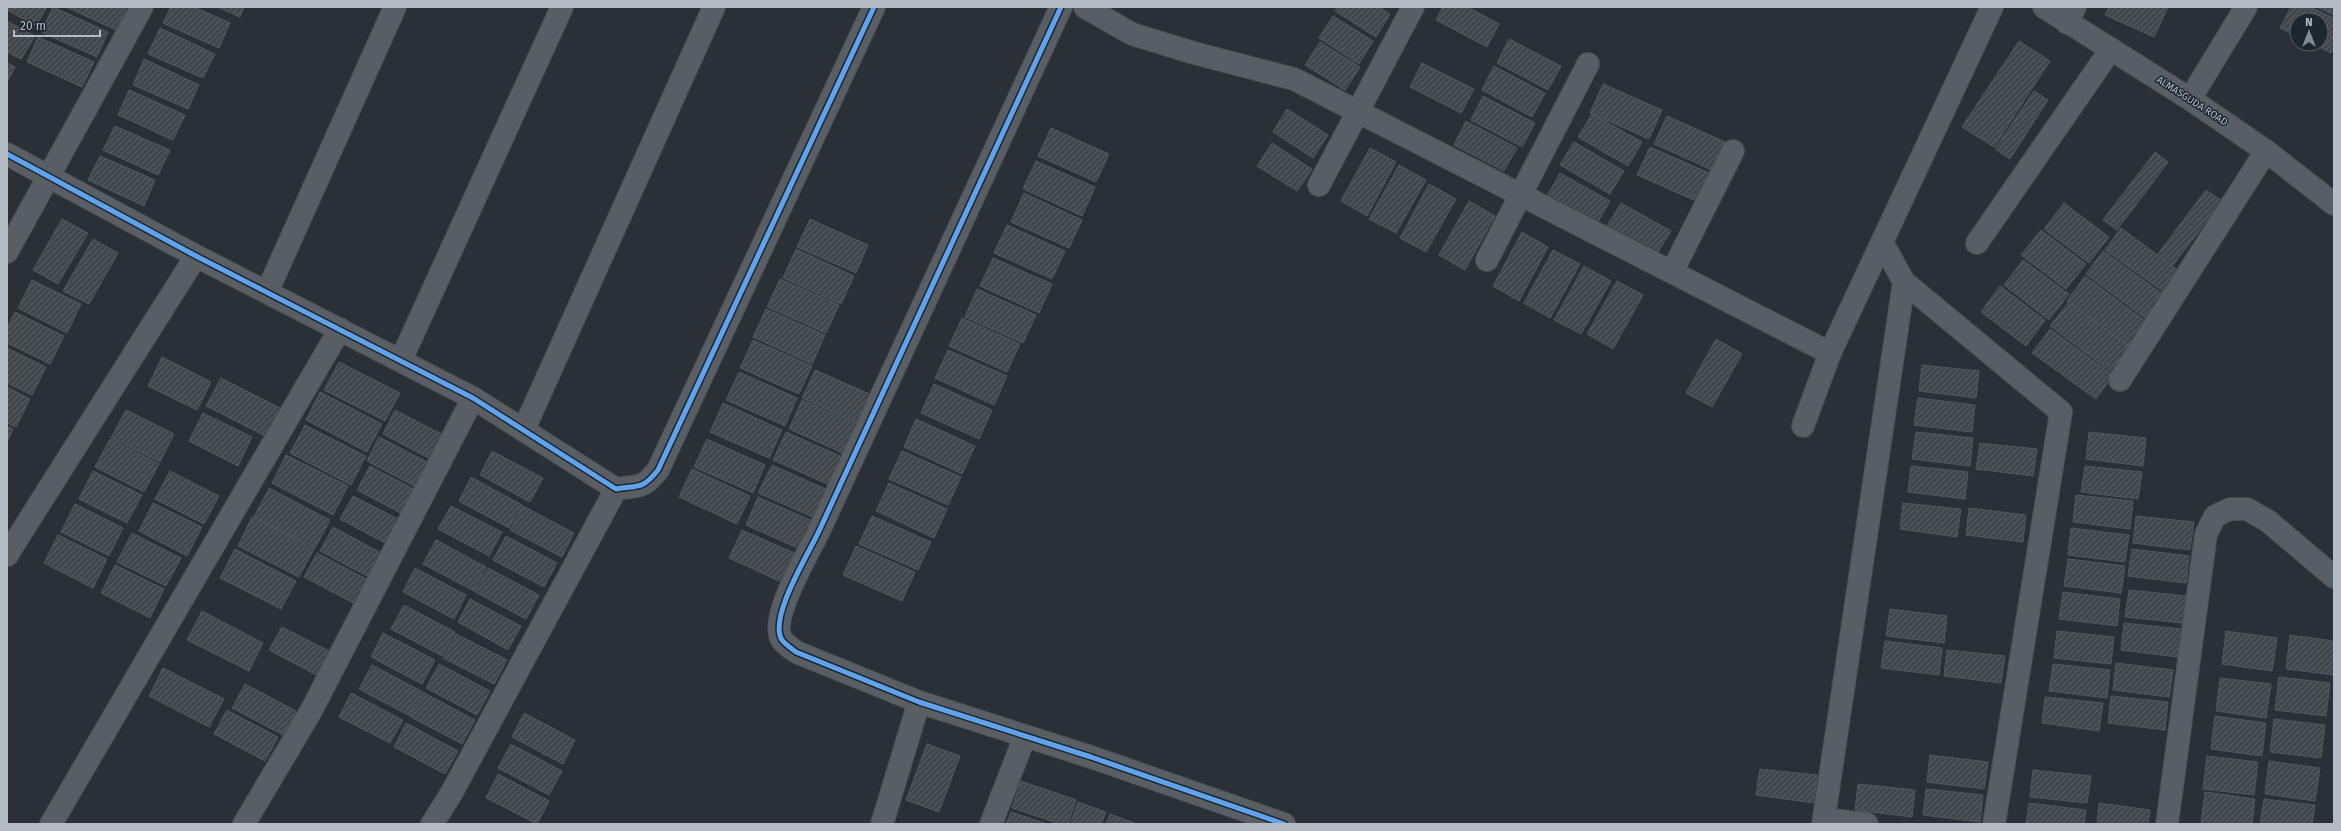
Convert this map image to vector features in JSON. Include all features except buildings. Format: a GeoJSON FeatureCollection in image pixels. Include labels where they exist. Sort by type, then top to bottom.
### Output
{"type":"FeatureCollection","features":[{"type":"Feature","properties":{"kind":"street"},"geometry":{"type":"LineString","coordinates":[[7,252],[142,7]]}},
{"type":"Feature","properties":{"kind":"street"},"geometry":{"type":"LineString","coordinates":[[267,292],[394,7]]}},
{"type":"Feature","properties":{"kind":"street"},"geometry":{"type":"LineString","coordinates":[[401,360],[562,7]]}},
{"type":"Feature","properties":{"kind":"street"},"geometry":{"type":"LineString","coordinates":[[524,429],[714,7]]}},
{"type":"Feature","properties":{"kind":"street"},"geometry":{"type":"LineString","coordinates":[[7,154],[196,256],[473,398],[524,429],[616,489],[638,487],[647,484],[658,470],[874,7]]}},
{"type":"Feature","properties":{"kind":"street"},"geometry":{"type":"LineString","coordinates":[[1061,7],[819,531],[785,601],[779,622],[781,640],[796,652],[919,702],[1026,736],[1276,822]]}},
{"type":"Feature","properties":{"kind":"street"},"geometry":{"type":"LineString","coordinates":[[1085,7],[1132,34],[1194,53],[1294,79],[1830,353]]}},
{"type":"Feature","properties":{"kind":"street"},"geometry":{"type":"LineString","coordinates":[[1320,185],[1413,7]]}},
{"type":"Feature","properties":{"kind":"street"},"geometry":{"type":"LineString","coordinates":[[1804,426],[1830,353],[1992,7]]}},
{"type":"Feature","properties":{"kind":"street","name":"ALMASGUDA ROAD"},"geometry":{"type":"LineString","coordinates":[[2044,7],[2071,15],[2111,49],[2190,99],[2266,151],[2334,204]]}},
{"type":"Feature","properties":{"kind":"street"},"geometry":{"type":"LineString","coordinates":[[2190,99],[2246,7]]}},
{"type":"Feature","properties":{"kind":"street"},"geometry":{"type":"LineString","coordinates":[[1977,243],[2111,49]]}},
{"type":"Feature","properties":{"kind":"street"},"geometry":{"type":"LineString","coordinates":[[1487,260],[1588,64]]}},
{"type":"Feature","properties":{"kind":"street"},"geometry":{"type":"LineString","coordinates":[[1672,272],[1733,151]]}},
{"type":"Feature","properties":{"kind":"street"},"geometry":{"type":"LineString","coordinates":[[2120,380],[2266,151]]}},
{"type":"Feature","properties":{"kind":"street"},"geometry":{"type":"LineString","coordinates":[[1882,242],[1904,282],[2061,412],[1994,824]]}},
{"type":"Feature","properties":{"kind":"street"},"geometry":{"type":"LineString","coordinates":[[7,555],[196,256]]}},
{"type":"Feature","properties":{"kind":"street"},"geometry":{"type":"LineString","coordinates":[[1867,824],[1824,821],[1904,282]]}},
{"type":"Feature","properties":{"kind":"street"},"geometry":{"type":"LineString","coordinates":[[51,824],[340,329]]}},
{"type":"Feature","properties":{"kind":"street"},"geometry":{"type":"LineString","coordinates":[[244,824],[311,711],[473,398]]}},
{"type":"Feature","properties":{"kind":"street"},"geometry":{"type":"LineString","coordinates":[[432,824],[451,794],[616,489]]}},
{"type":"Feature","properties":{"kind":"street"},"geometry":{"type":"LineString","coordinates":[[2167,824],[2206,534],[2215,516],[2230,509],[2247,509],[2268,521],[2334,577]]}},
{"type":"Feature","properties":{"kind":"street"},"geometry":{"type":"LineString","coordinates":[[882,824],[919,702]]}},
{"type":"Feature","properties":{"kind":"street"},"geometry":{"type":"LineString","coordinates":[[991,824],[1026,736]]}},
{"type":"Feature","properties":{"kind":"cycle path"},"geometry":{"type":"LineString","coordinates":[[7,154],[196,256],[473,398],[616,489],[635,487],[644,484],[658,470],[874,7]]}},
{"type":"Feature","properties":{"kind":"cycle path"},"geometry":{"type":"LineString","coordinates":[[1061,7],[819,531],[799,569],[780,617],[779,630],[782,640],[796,652],[919,702],[1091,757],[1284,824]]}}]}
